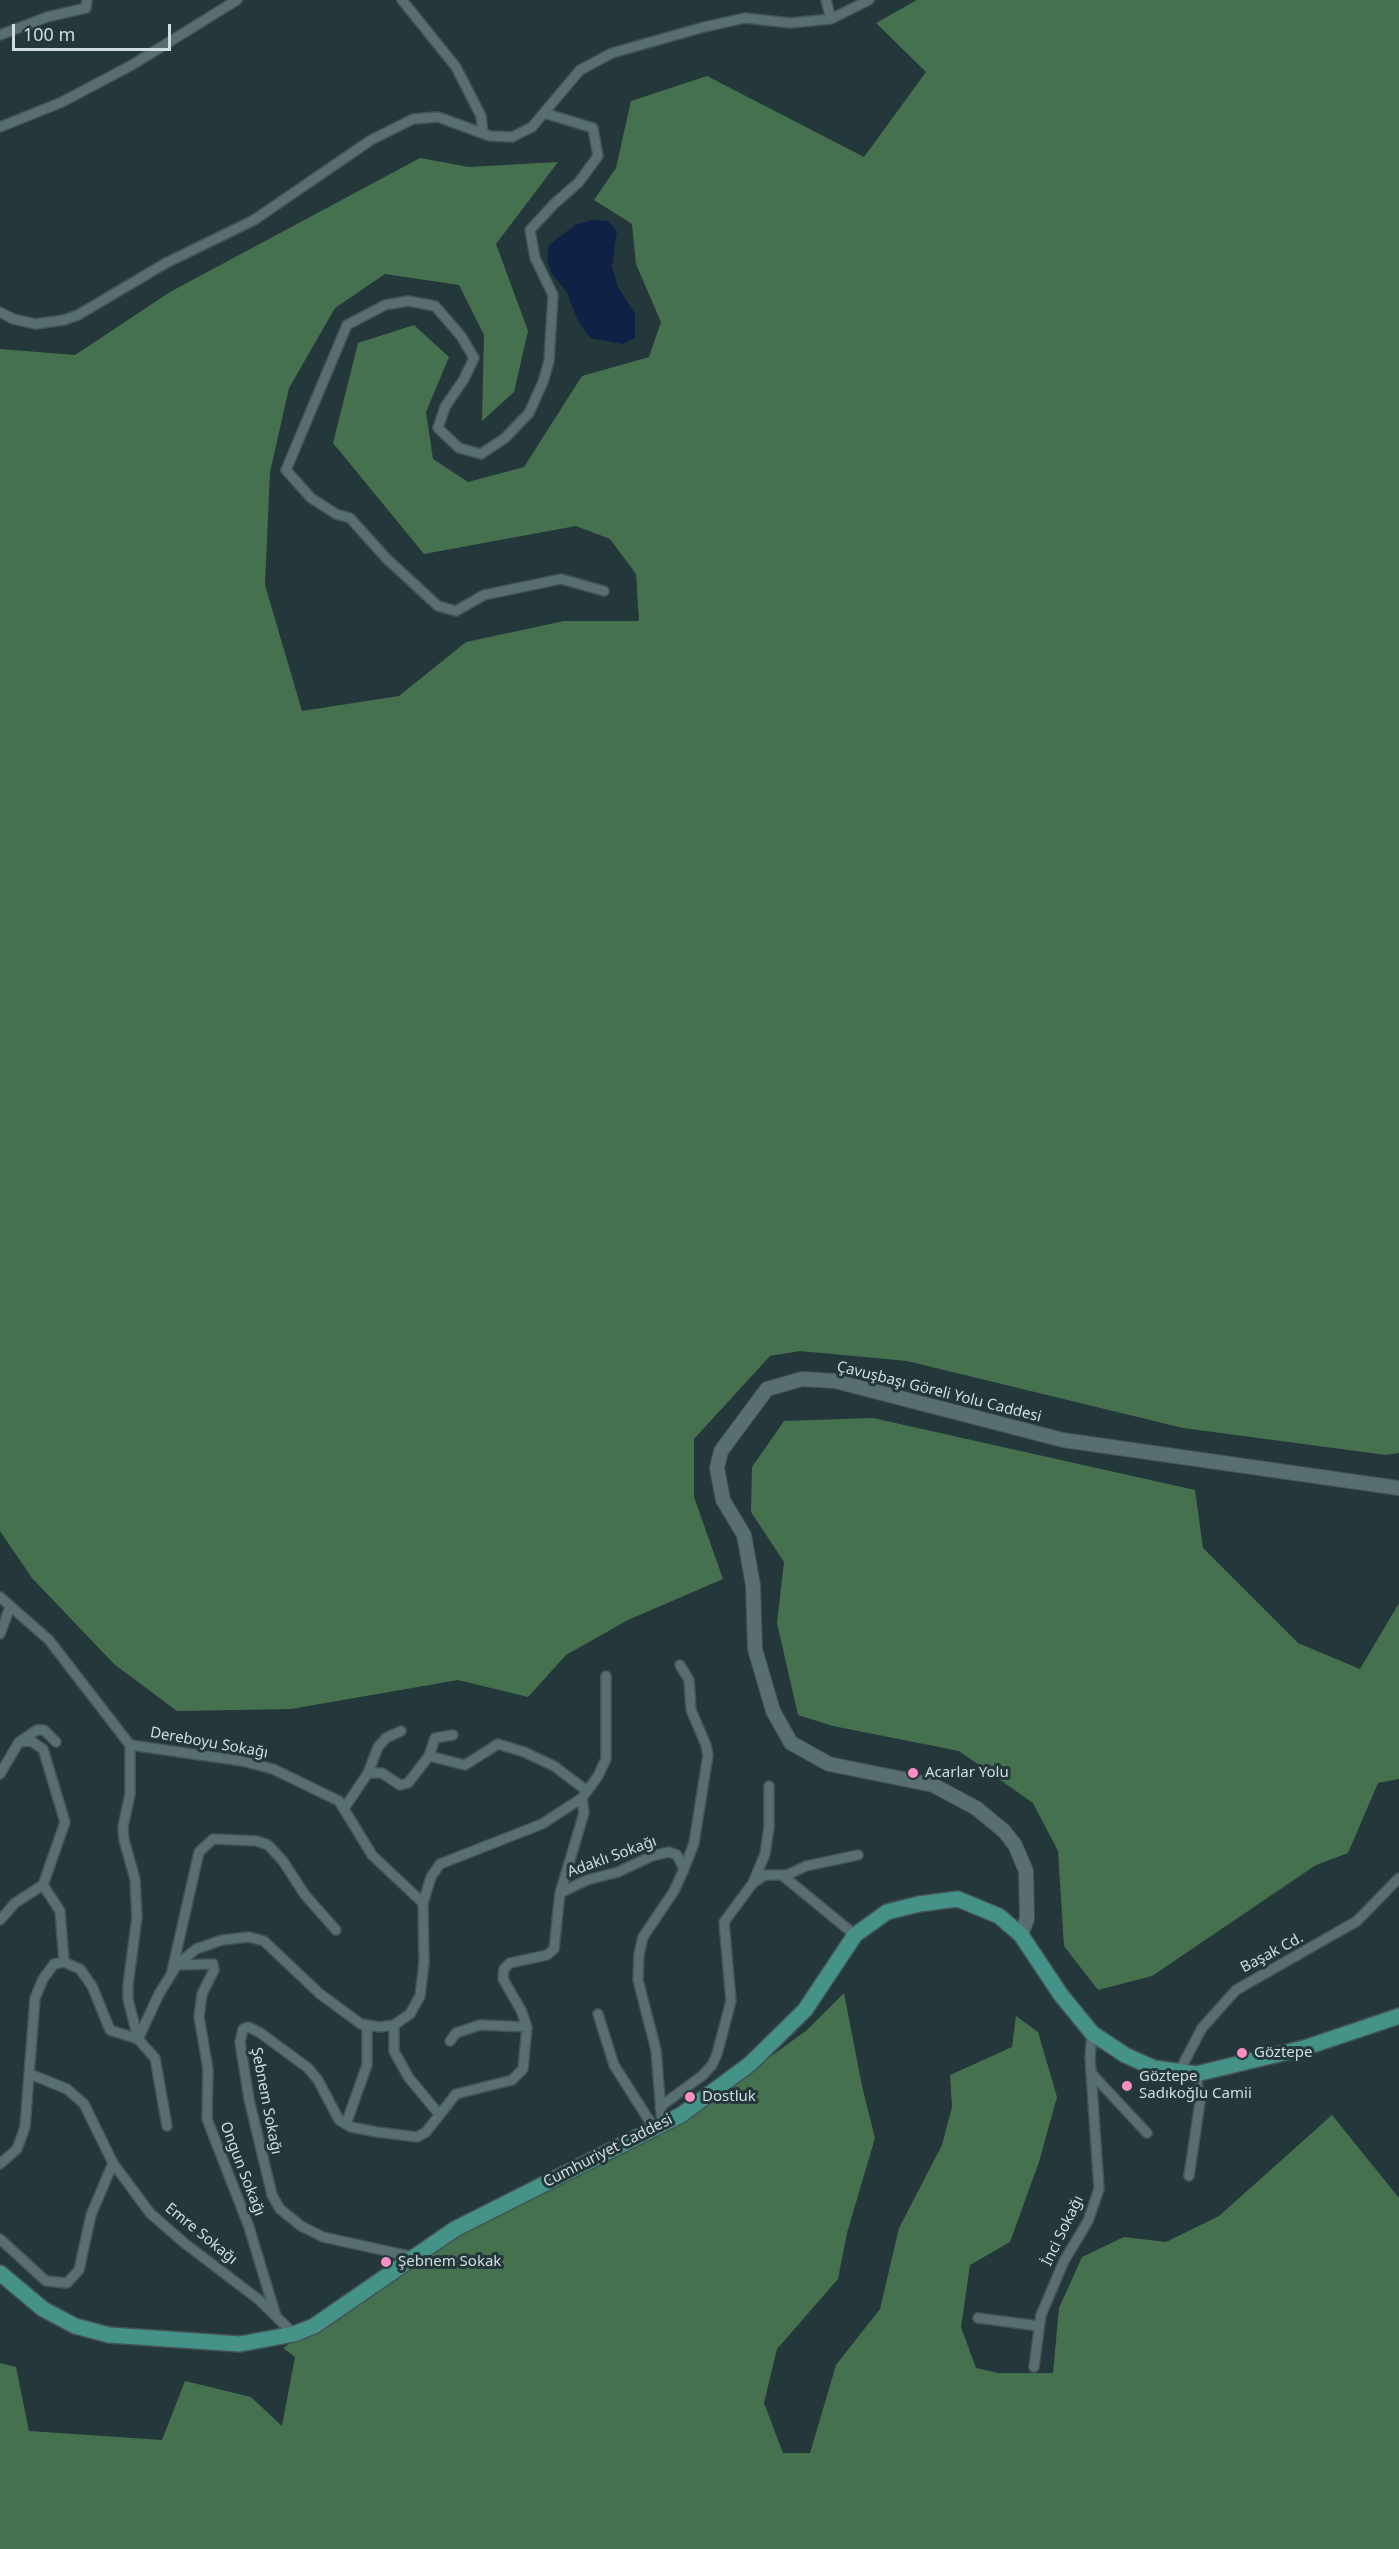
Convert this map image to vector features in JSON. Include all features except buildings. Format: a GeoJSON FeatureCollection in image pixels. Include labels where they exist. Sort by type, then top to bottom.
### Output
{"type":"FeatureCollection","features":[{"type":"Feature","properties":{"kind":"main road","name":"Çavuşbaşı Göreli Yolu Caddesi"},"geometry":{"type":"LineString","coordinates":[[1021,1935],[1028,1919],[1026,1871],[1015,1845],[1004,1831],[976,1808],[933,1785],[829,1764],[790,1743],[773,1711],[755,1649],[753,1585],[744,1535],[723,1500],[717,1468],[721,1451],[767,1389],[802,1379],[835,1382],[1064,1440],[1399,1488]]}},
{"type":"Feature","properties":{"kind":"main road","name":"Cumhuriyet Caddesi"},"geometry":{"type":"LineString","coordinates":[[0,2273],[43,2309],[75,2326],[109,2335],[240,2344],[294,2334],[314,2326],[455,2229],[681,2115],[750,2064],[805,2010],[855,1935],[887,1912],[919,1904],[958,1899],[999,1916],[1021,1935],[1061,1995],[1092,2033],[1125,2055],[1154,2068],[1196,2074],[1304,2048],[1399,2016]]}},
{"type":"Feature","properties":{"kind":"street"},"geometry":{"type":"LineString","coordinates":[[0,35],[47,16],[86,8],[87,0]]}},
{"type":"Feature","properties":{"kind":"street"},"geometry":{"type":"LineString","coordinates":[[0,127],[62,102],[132,65],[237,0]]}},
{"type":"Feature","properties":{"kind":"street"},"geometry":{"type":"LineString","coordinates":[[402,0],[456,67],[481,116],[483,133]]}},
{"type":"Feature","properties":{"kind":"street"},"geometry":{"type":"LineString","coordinates":[[826,0],[831,19]]}},
{"type":"Feature","properties":{"kind":"street"},"geometry":{"type":"LineString","coordinates":[[0,312],[13,319],[36,324],[64,320],[78,315],[166,263],[255,220],[371,140],[401,123],[413,119],[438,117],[501,137],[522,133],[532,127],[580,70],[612,53],[704,27],[746,18],[790,23],[831,19],[869,0]]}},
{"type":"Feature","properties":{"kind":"street"},"geometry":{"type":"LineString","coordinates":[[544,113],[593,128],[598,156],[579,182],[530,230],[535,258],[553,295],[549,361],[529,413],[505,438],[481,454],[459,448],[438,428],[445,407],[464,380],[474,358],[461,336],[435,306],[408,301],[385,305],[347,325],[286,470],[311,498],[336,514],[350,518],[386,558],[438,606],[456,610],[484,595],[561,579],[604,591]]}},
{"type":"Feature","properties":{"kind":"street","name":"Dereboyu Sokağı"},"geometry":{"type":"LineString","coordinates":[[0,1598],[49,1640],[130,1745],[242,1761],[273,1769],[339,1801],[372,1855],[423,1904]]}},
{"type":"Feature","properties":{"kind":"street"},"geometry":{"type":"LineString","coordinates":[[0,1634],[10,1607]]}},
{"type":"Feature","properties":{"kind":"street"},"geometry":{"type":"LineString","coordinates":[[658,2126],[660,2106],[656,2049],[638,1980],[639,1954],[643,1937],[674,1892],[694,1843],[708,1755],[691,1710],[689,1680],[680,1665]]}},
{"type":"Feature","properties":{"kind":"street"},"geometry":{"type":"LineString","coordinates":[[174,1969],[196,1949],[222,1940],[249,1937],[264,1941],[320,1994],[361,2024],[380,2027],[394,2025],[410,2014],[420,1996],[424,1963],[423,1904],[431,1878],[440,1864],[542,1824],[585,1794],[598,1776],[606,1759],[606,1676]]}},
{"type":"Feature","properties":{"kind":"street"},"geometry":{"type":"LineString","coordinates":[[0,1774],[18,1742],[38,1730],[44,1730],[56,1742]]}},
{"type":"Feature","properties":{"kind":"street"},"geometry":{"type":"LineString","coordinates":[[345,1808],[368,1773],[378,1747],[386,1738],[401,1731]]}},
{"type":"Feature","properties":{"kind":"street"},"geometry":{"type":"LineString","coordinates":[[368,1773],[382,1773],[404,1785],[429,1756],[435,1738],[453,1735]]}},
{"type":"Feature","properties":{"kind":"street"},"geometry":{"type":"LineString","coordinates":[[0,1920],[15,1903],[43,1885],[65,1822],[43,1749],[31,1741],[18,1742]]}},
{"type":"Feature","properties":{"kind":"street"},"geometry":{"type":"LineString","coordinates":[[429,1756],[465,1765],[498,1744],[524,1752],[554,1766],[585,1794]]}},
{"type":"Feature","properties":{"kind":"street"},"geometry":{"type":"LineString","coordinates":[[130,1745],[130,1794],[123,1827],[124,1840],[135,1879],[137,1917],[128,1999],[138,2039],[155,2058],[167,2126]]}},
{"type":"Feature","properties":{"kind":"street"},"geometry":{"type":"LineString","coordinates":[[660,2106],[703,2075],[712,2066],[717,2054],[731,2001],[724,1922],[753,1883],[765,1854],[769,1827],[769,1786]]}},
{"type":"Feature","properties":{"kind":"street"},"geometry":{"type":"LineString","coordinates":[[367,2025],[367,2065],[361,2088],[346,2124],[377,2132],[417,2137],[426,2132],[456,2094],[512,2080],[523,2069],[527,2027],[521,2010],[503,1979],[504,1969],[510,1963],[547,1955],[554,1949],[560,1893],[584,1813],[585,1794]]}},
{"type":"Feature","properties":{"kind":"street"},"geometry":{"type":"LineString","coordinates":[[138,2039],[174,1969],[199,1852],[213,1839],[258,1841],[268,1845],[283,1861],[304,1895],[336,1930]]}},
{"type":"Feature","properties":{"kind":"street","name":"Adaklı Sokağı"},"geometry":{"type":"LineString","coordinates":[[560,1893],[587,1880],[618,1872],[652,1856],[669,1852],[677,1855],[684,1869]]}},
{"type":"Feature","properties":{"kind":"street"},"geometry":{"type":"LineString","coordinates":[[753,1883],[765,1875],[782,1875],[806,1866],[858,1855]]}},
{"type":"Feature","properties":{"kind":"street"},"geometry":{"type":"LineString","coordinates":[[782,1875],[855,1935]]}},
{"type":"Feature","properties":{"kind":"street","name":"Başak Cd."},"geometry":{"type":"LineString","coordinates":[[1179,2072],[1202,2028],[1236,1990],[1358,1921],[1399,1878]]}},
{"type":"Feature","properties":{"kind":"street"},"geometry":{"type":"LineString","coordinates":[[43,1885],[60,1911],[64,1962]]}},
{"type":"Feature","properties":{"kind":"street"},"geometry":{"type":"LineString","coordinates":[[0,2164],[17,2149],[25,2127],[30,2074],[31,2024],[35,1998],[43,1979],[54,1964],[64,1962],[80,1970],[92,1986],[110,2030],[138,2039]]}},
{"type":"Feature","properties":{"kind":"street","name":"Ongun Sokağı"},"geometry":{"type":"LineString","coordinates":[[174,1969],[213,1964],[214,1970],[202,1994],[199,2017],[208,2069],[207,2119],[249,2228],[275,2313]]}},
{"type":"Feature","properties":{"kind":"street"},"geometry":{"type":"LineString","coordinates":[[598,2014],[614,2065],[658,2126]]}},
{"type":"Feature","properties":{"kind":"street"},"geometry":{"type":"LineString","coordinates":[[394,2025],[394,2051],[409,2078],[439,2114]]}},
{"type":"Feature","properties":{"kind":"street"},"geometry":{"type":"LineString","coordinates":[[450,2042],[456,2033],[480,2025],[527,2027]]}},
{"type":"Feature","properties":{"kind":"street","name":"Şebnem Sokağı"},"geometry":{"type":"LineString","coordinates":[[346,2124],[339,2120],[318,2080],[308,2068],[259,2032],[248,2027],[243,2029],[240,2042],[249,2099],[272,2195],[280,2210],[301,2226],[323,2237],[416,2258]]}},
{"type":"Feature","properties":{"kind":"street","name":"İnci Sokağı"},"geometry":{"type":"LineString","coordinates":[[1034,2367],[1039,2326],[1064,2262],[1088,2221],[1100,2189],[1091,2073],[1092,2033]]}},
{"type":"Feature","properties":{"kind":"street"},"geometry":{"type":"LineString","coordinates":[[1091,2073],[1147,2133]]}},
{"type":"Feature","properties":{"kind":"street","name":"Emre Sokağı"},"geometry":{"type":"LineString","coordinates":[[30,2074],[68,2089],[84,2103],[113,2163],[150,2213],[183,2242],[275,2313],[294,2334]]}},
{"type":"Feature","properties":{"kind":"street"},"geometry":{"type":"LineString","coordinates":[[1189,2176],[1200,2102],[1196,2074]]}},
{"type":"Feature","properties":{"kind":"street"},"geometry":{"type":"LineString","coordinates":[[0,2239],[45,2281],[67,2283],[79,2271],[91,2214],[113,2163]]}},
{"type":"Feature","properties":{"kind":"street"},"geometry":{"type":"LineString","coordinates":[[978,2318],[1039,2326]]}},
{"type":"Feature","properties":{"kind":"green space"},"geometry":{"type":"Polygon","coordinates":[[[917,0],[1399,0],[1399,1453],[1386,1455],[1183,1428],[907,1361],[800,1351],[770,1356],[694,1439],[694,1497],[723,1579],[628,1620],[566,1655],[528,1697],[458,1680],[291,1709],[177,1711],[114,1664],[32,1578],[0,1531],[0,349],[75,355],[170,292],[420,158],[469,167],[558,162],[496,244],[528,331],[514,392],[482,421],[484,335],[459,285],[385,274],[335,308],[289,388],[270,472],[265,585],[302,711],[399,696],[466,642],[564,621],[639,621],[636,574],[610,539],[576,526],[424,554],[333,443],[358,343],[414,325],[449,357],[426,412],[433,459],[468,482],[524,467],[582,376],[649,357],[661,322],[636,264],[632,224],[594,200],[616,168],[631,101],[707,76],[864,157],[926,72],[876,23],[917,0]]]}},
{"type":"Feature","properties":{"kind":"green space"},"geometry":{"type":"Polygon","coordinates":[[[873,1418],[1195,1490],[1203,1548],[1298,1643],[1360,1669],[1399,1603],[1399,1779],[1378,1783],[1348,1853],[1316,1865],[1152,1976],[1098,1990],[1064,1946],[1058,1851],[1033,1803],[959,1751],[833,1726],[798,1715],[777,1623],[784,1562],[751,1512],[752,1467],[784,1421],[873,1418]]]}},
{"type":"Feature","properties":{"kind":"green space"},"geometry":{"type":"Polygon","coordinates":[[[844,1993],[862,2086],[875,2138],[847,2233],[838,2279],[777,2349],[764,2403],[783,2453],[810,2453],[836,2365],[880,2309],[899,2228],[942,2145],[952,2107],[950,2075],[1012,2047],[1016,2016],[1038,2032],[1057,2097],[1039,2162],[1010,2242],[970,2265],[961,2327],[976,2368],[998,2373],[1053,2373],[1059,2308],[1082,2257],[1124,2237],[1166,2242],[1219,2216],[1332,2115],[1399,2198],[1399,2549],[0,2549],[0,2363],[16,2367],[29,2431],[162,2440],[185,2381],[251,2397],[282,2426],[295,2357],[283,2348],[389,2282],[462,2231],[725,2090],[807,2030],[844,1993]]]}},
{"type":"Feature","properties":{"kind":"water"},"geometry":{"type":"Polygon","coordinates":[[[592,220],[608,221],[617,231],[612,266],[618,287],[635,314],[635,338],[623,344],[590,338],[577,319],[567,292],[552,274],[547,260],[549,245],[575,225],[592,220]]]}},
{"type":"Feature","properties":{"kind":"place","name":"Acarlar Yolu"},"geometry":{"type":"Point","coordinates":[913,1773]}},
{"type":"Feature","properties":{"kind":"place","name":"Göztepe"},"geometry":{"type":"Point","coordinates":[1242,2053]}},
{"type":"Feature","properties":{"kind":"place","name":"Göztepe Sadıkoğlu Camii"},"geometry":{"type":"Point","coordinates":[1127,2086]}},
{"type":"Feature","properties":{"kind":"place","name":"Dostluk"},"geometry":{"type":"Point","coordinates":[690,2097]}},
{"type":"Feature","properties":{"kind":"place","name":"Şebnem Sokak"},"geometry":{"type":"Point","coordinates":[386,2262]}}]}
